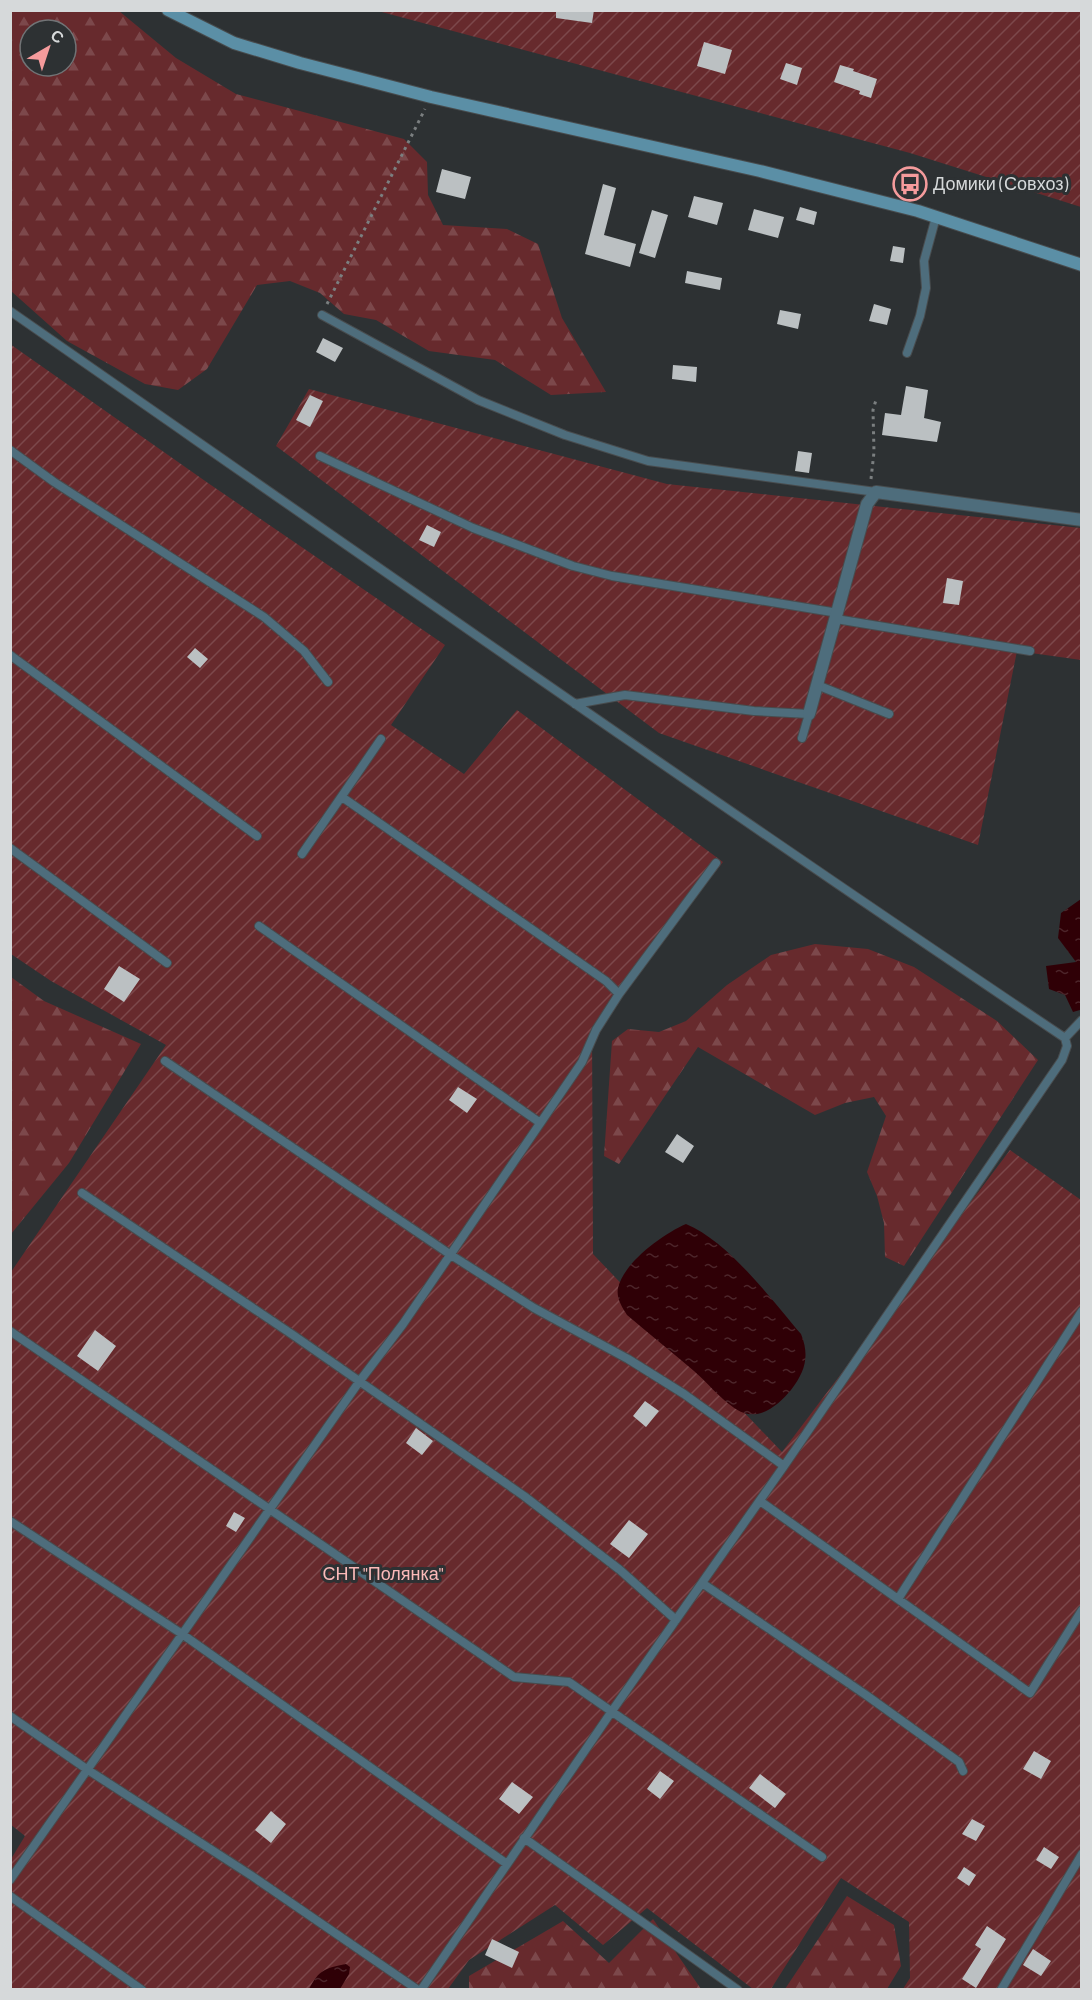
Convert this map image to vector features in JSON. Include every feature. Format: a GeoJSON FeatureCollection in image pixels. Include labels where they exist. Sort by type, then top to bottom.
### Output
{"type":"FeatureCollection","features":[{"type":"Feature","properties":{"kind":"street"},"geometry":{"type":"LineString","coordinates":[[168,10],[234,43],[300,63],[431,97],[749,168],[936,217],[1082,265]]}},
{"type":"Feature","properties":{"kind":"street"},"geometry":{"type":"LineString","coordinates":[[809,714],[867,504],[874,492],[1082,520]]}},
{"type":"Feature","properties":{"kind":"lane"},"geometry":{"type":"LineString","coordinates":[[907,353],[920,316],[926,288],[924,261],[936,217]]}},
{"type":"Feature","properties":{"kind":"lane"},"geometry":{"type":"LineString","coordinates":[[10,311],[900,928],[1065,1038],[1067,1046],[1062,1060],[760,1501],[419,1989],[10,1716]]}},
{"type":"Feature","properties":{"kind":"lane"},"geometry":{"type":"LineString","coordinates":[[321,315],[478,400],[565,435],[648,461],[874,492]]}},
{"type":"Feature","properties":{"kind":"lane"},"geometry":{"type":"LineString","coordinates":[[10,450],[54,482],[264,617],[304,651],[328,682]]}},
{"type":"Feature","properties":{"kind":"lane"},"geometry":{"type":"LineString","coordinates":[[320,456],[473,528],[573,566],[612,576],[1030,651]]}},
{"type":"Feature","properties":{"kind":"lane"},"geometry":{"type":"LineString","coordinates":[[10,655],[257,836]]}},
{"type":"Feature","properties":{"kind":"lane"},"geometry":{"type":"LineString","coordinates":[[817,685],[889,714]]}},
{"type":"Feature","properties":{"kind":"lane"},"geometry":{"type":"LineString","coordinates":[[576,704],[625,694],[754,711],[809,714],[802,738]]}},
{"type":"Feature","properties":{"kind":"lane"},"geometry":{"type":"LineString","coordinates":[[302,854],[381,739]]}},
{"type":"Feature","properties":{"kind":"lane"},"geometry":{"type":"LineString","coordinates":[[342,797],[597,974],[619,993]]}},
{"type":"Feature","properties":{"kind":"lane"},"geometry":{"type":"LineString","coordinates":[[10,848],[167,963]]}},
{"type":"Feature","properties":{"kind":"lane"},"geometry":{"type":"LineString","coordinates":[[10,1880],[359,1382],[451,1255],[539,1122],[582,1062],[596,1030],[619,993],[716,862]]}},
{"type":"Feature","properties":{"kind":"lane"},"geometry":{"type":"LineString","coordinates":[[259,926],[539,1122]]}},
{"type":"Feature","properties":{"kind":"lane"},"geometry":{"type":"LineString","coordinates":[[1065,1038],[1082,1020]]}},
{"type":"Feature","properties":{"kind":"lane"},"geometry":{"type":"LineString","coordinates":[[165,1061],[451,1255],[534,1308],[628,1359],[684,1394],[784,1466]]}},
{"type":"Feature","properties":{"kind":"lane"},"geometry":{"type":"LineString","coordinates":[[82,1193],[524,1496],[620,1570],[676,1620]]}},
{"type":"Feature","properties":{"kind":"lane"},"geometry":{"type":"LineString","coordinates":[[898,1599],[1082,1311]]}},
{"type":"Feature","properties":{"kind":"lane"},"geometry":{"type":"LineString","coordinates":[[10,1331],[514,1677],[569,1682],[822,1857]]}},
{"type":"Feature","properties":{"kind":"lane"},"geometry":{"type":"LineString","coordinates":[[760,1501],[1030,1693],[1082,1610]]}},
{"type":"Feature","properties":{"kind":"lane"},"geometry":{"type":"LineString","coordinates":[[10,1521],[182,1634],[507,1864]]}},
{"type":"Feature","properties":{"kind":"lane"},"geometry":{"type":"LineString","coordinates":[[702,1583],[866,1695],[959,1762],[963,1771]]}},
{"type":"Feature","properties":{"kind":"lane"},"geometry":{"type":"LineString","coordinates":[[524,1838],[738,1989]]}},
{"type":"Feature","properties":{"kind":"lane"},"geometry":{"type":"LineString","coordinates":[[1002,1989],[1082,1854]]}},
{"type":"Feature","properties":{"kind":"lane"},"geometry":{"type":"LineString","coordinates":[[10,1896],[142,1989]]}},
{"type":"Feature","properties":{"kind":"path"},"geometry":{"type":"LineString","coordinates":[[321,315],[431,97]]}},
{"type":"Feature","properties":{"kind":"path"},"geometry":{"type":"LineString","coordinates":[[874,492],[873,410],[876,400]]}},
{"type":"Feature","properties":{"kind":"green space"},"geometry":{"type":"Polygon","coordinates":[[[11,10],[119,11],[176,58],[236,94],[404,139],[427,162],[428,195],[443,225],[507,229],[538,244],[562,318],[606,392],[551,395],[495,360],[429,351],[376,320],[344,314],[320,293],[290,281],[257,285],[207,369],[178,390],[145,384],[67,341],[11,291],[11,10]]]}},
{"type":"Feature","properties":{"kind":"green space"},"geometry":{"type":"Polygon","coordinates":[[[378,11],[1081,11],[1081,207],[910,153],[378,11]]]}},
{"type":"Feature","properties":{"kind":"green space","name":"СНТ \"Полянка\""},"geometry":{"type":"Polygon","coordinates":[[[10,344],[445,645],[391,725],[464,774],[517,710],[723,862],[592,1027],[593,1254],[782,1452],[1010,1150],[1081,1200],[1081,1989],[903,1989],[910,1978],[909,1922],[841,1878],[771,1989],[753,1989],[647,1908],[603,1945],[555,1905],[469,1960],[448,1989],[11,1989],[11,1859],[25,1836],[10,1824],[11,1272],[166,1045],[51,981],[11,954],[10,344]]]}},
{"type":"Feature","properties":{"kind":"green space"},"geometry":{"type":"Polygon","coordinates":[[[309,389],[667,484],[1081,528],[1081,660],[1017,651],[978,845],[659,733],[276,446],[309,389]]]}},
{"type":"Feature","properties":{"kind":"green space"},"geometry":{"type":"Polygon","coordinates":[[[815,944],[868,949],[914,967],[997,1021],[1038,1060],[904,1266],[885,1257],[884,1223],[877,1196],[867,1172],[886,1116],[874,1097],[845,1103],[815,1115],[698,1047],[619,1164],[604,1156],[612,1041],[628,1029],[659,1032],[686,1021],[727,985],[771,955],[815,944]]]}},
{"type":"Feature","properties":{"kind":"green space"},"geometry":{"type":"Polygon","coordinates":[[[11,977],[44,1001],[141,1044],[69,1163],[11,1234],[11,977]]]}},
{"type":"Feature","properties":{"kind":"green space"},"geometry":{"type":"Polygon","coordinates":[[[847,1896],[894,1925],[901,1966],[887,1989],[785,1989],[847,1896]]]}},
{"type":"Feature","properties":{"kind":"green space"},"geometry":{"type":"Polygon","coordinates":[[[653,1919],[701,1989],[469,1990],[469,1976],[563,1921],[609,1963],[653,1919]]]}},
{"type":"Feature","properties":{"kind":"water"},"geometry":{"type":"Polygon","coordinates":[[[1081,899],[1081,1003],[1080,1010],[1073,1012],[1065,995],[1049,989],[1046,966],[1076,962],[1058,938],[1061,913],[1081,899]]]}},
{"type":"Feature","properties":{"kind":"water"},"geometry":{"type":"Polygon","coordinates":[[[686,1224],[702,1232],[733,1257],[801,1334],[805,1350],[803,1370],[791,1390],[771,1409],[751,1414],[731,1406],[694,1371],[627,1315],[620,1302],[618,1288],[628,1268],[656,1242],[686,1224]]]}},
{"type":"Feature","properties":{"kind":"water"},"geometry":{"type":"Polygon","coordinates":[[[346,1964],[350,1967],[349,1974],[340,1989],[309,1989],[323,1971],[346,1964]]]}},
{"type":"Feature","properties":{"kind":"building"},"geometry":{"type":"Polygon","coordinates":[[[556,10],[594,10],[592,23],[556,18],[556,10]]]}},
{"type":"Feature","properties":{"kind":"building"},"geometry":{"type":"Polygon","coordinates":[[[704,42],[732,50],[725,74],[697,66],[704,42]]]}},
{"type":"Feature","properties":{"kind":"building"},"geometry":{"type":"Polygon","coordinates":[[[786,63],[802,68],[797,85],[780,79],[786,63]]]}},
{"type":"Feature","properties":{"kind":"building"},"geometry":{"type":"Polygon","coordinates":[[[840,65],[877,79],[871,98],[859,94],[860,91],[834,82],[840,65]]]}},
{"type":"Feature","properties":{"kind":"building"},"geometry":{"type":"Polygon","coordinates":[[[442,169],[471,177],[465,199],[436,192],[442,169]]]}},
{"type":"Feature","properties":{"kind":"building"},"geometry":{"type":"Polygon","coordinates":[[[603,184],[616,188],[604,235],[636,244],[630,267],[585,254],[603,184]]]}},
{"type":"Feature","properties":{"kind":"building"},"geometry":{"type":"Polygon","coordinates":[[[694,196],[723,203],[717,225],[688,217],[694,196]]]}},
{"type":"Feature","properties":{"kind":"building"},"geometry":{"type":"Polygon","coordinates":[[[800,207],[817,212],[814,225],[796,220],[800,207]]]}},
{"type":"Feature","properties":{"kind":"building"},"geometry":{"type":"Polygon","coordinates":[[[754,209],[784,217],[778,238],[748,230],[754,209]]]}},
{"type":"Feature","properties":{"kind":"building"},"geometry":{"type":"Polygon","coordinates":[[[652,210],[668,215],[655,258],[639,253],[652,210]]]}},
{"type":"Feature","properties":{"kind":"building"},"geometry":{"type":"Polygon","coordinates":[[[893,246],[905,248],[903,263],[890,261],[893,246]]]}},
{"type":"Feature","properties":{"kind":"building"},"geometry":{"type":"Polygon","coordinates":[[[687,271],[722,278],[720,290],[685,283],[687,271]]]}},
{"type":"Feature","properties":{"kind":"building"},"geometry":{"type":"Polygon","coordinates":[[[874,304],[891,309],[887,325],[869,321],[874,304]]]}},
{"type":"Feature","properties":{"kind":"building"},"geometry":{"type":"Polygon","coordinates":[[[780,310],[801,314],[798,329],[777,324],[780,310]]]}},
{"type":"Feature","properties":{"kind":"building"},"geometry":{"type":"Polygon","coordinates":[[[323,338],[343,348],[335,362],[316,352],[323,338]]]}},
{"type":"Feature","properties":{"kind":"building"},"geometry":{"type":"Polygon","coordinates":[[[673,365],[697,367],[696,382],[672,379],[673,365]]]}},
{"type":"Feature","properties":{"kind":"building"},"geometry":{"type":"Polygon","coordinates":[[[906,386],[928,390],[924,418],[941,422],[937,442],[882,435],[885,413],[901,415],[906,386]]]}},
{"type":"Feature","properties":{"kind":"building"},"geometry":{"type":"Polygon","coordinates":[[[310,395],[323,401],[310,427],[296,420],[310,395]]]}},
{"type":"Feature","properties":{"kind":"building"},"geometry":{"type":"Polygon","coordinates":[[[798,451],[812,453],[809,473],[795,471],[798,451]]]}},
{"type":"Feature","properties":{"kind":"building"},"geometry":{"type":"Polygon","coordinates":[[[427,525],[441,532],[434,547],[419,540],[427,525]]]}},
{"type":"Feature","properties":{"kind":"building"},"geometry":{"type":"Polygon","coordinates":[[[947,578],[963,581],[959,605],[943,603],[947,578]]]}},
{"type":"Feature","properties":{"kind":"building"},"geometry":{"type":"Polygon","coordinates":[[[195,648],[208,659],[200,668],[187,657],[195,648]]]}},
{"type":"Feature","properties":{"kind":"building"},"geometry":{"type":"Polygon","coordinates":[[[119,966],[140,979],[124,1002],[104,989],[119,966]]]}},
{"type":"Feature","properties":{"kind":"building"},"geometry":{"type":"Polygon","coordinates":[[[458,1087],[477,1099],[467,1113],[449,1100],[458,1087]]]}},
{"type":"Feature","properties":{"kind":"building"},"geometry":{"type":"Polygon","coordinates":[[[677,1134],[694,1146],[683,1163],[665,1152],[677,1134]]]}},
{"type":"Feature","properties":{"kind":"building"},"geometry":{"type":"Polygon","coordinates":[[[95,1330],[116,1346],[98,1371],[77,1356],[95,1330]]]}},
{"type":"Feature","properties":{"kind":"building"},"geometry":{"type":"Polygon","coordinates":[[[645,1401],[659,1411],[646,1427],[633,1416],[645,1401]]]}},
{"type":"Feature","properties":{"kind":"building"},"geometry":{"type":"Polygon","coordinates":[[[416,1428],[433,1441],[422,1455],[406,1443],[416,1428]]]}},
{"type":"Feature","properties":{"kind":"building"},"geometry":{"type":"Polygon","coordinates":[[[234,1512],[245,1518],[236,1532],[226,1526],[234,1512]]]}},
{"type":"Feature","properties":{"kind":"building"},"geometry":{"type":"Polygon","coordinates":[[[629,1520],[648,1534],[629,1558],[610,1544],[629,1520]]]}},
{"type":"Feature","properties":{"kind":"building"},"geometry":{"type":"Polygon","coordinates":[[[1034,1751],[1051,1761],[1041,1779],[1023,1769],[1034,1751]]]}},
{"type":"Feature","properties":{"kind":"building"},"geometry":{"type":"Polygon","coordinates":[[[660,1771],[674,1781],[660,1799],[647,1789],[660,1771]]]}},
{"type":"Feature","properties":{"kind":"building"},"geometry":{"type":"Polygon","coordinates":[[[760,1774],[786,1794],[775,1808],[749,1788],[760,1774]]]}},
{"type":"Feature","properties":{"kind":"building"},"geometry":{"type":"Polygon","coordinates":[[[512,1782],[533,1797],[519,1814],[499,1799],[512,1782]]]}},
{"type":"Feature","properties":{"kind":"building"},"geometry":{"type":"Polygon","coordinates":[[[271,1811],[286,1824],[271,1843],[255,1830],[271,1811]]]}},
{"type":"Feature","properties":{"kind":"building"},"geometry":{"type":"Polygon","coordinates":[[[972,1819],[985,1826],[976,1841],[962,1834],[972,1819]]]}},
{"type":"Feature","properties":{"kind":"building"},"geometry":{"type":"Polygon","coordinates":[[[1044,1847],[1059,1857],[1051,1869],[1036,1860],[1044,1847]]]}},
{"type":"Feature","properties":{"kind":"building"},"geometry":{"type":"Polygon","coordinates":[[[964,1867],[976,1875],[969,1886],[957,1878],[964,1867]]]}},
{"type":"Feature","properties":{"kind":"building"},"geometry":{"type":"Polygon","coordinates":[[[987,1926],[1006,1939],[976,1988],[962,1979],[981,1949],[975,1945],[987,1926]]]}},
{"type":"Feature","properties":{"kind":"building"},"geometry":{"type":"Polygon","coordinates":[[[492,1939],[519,1952],[512,1968],[485,1955],[492,1939]]]}},
{"type":"Feature","properties":{"kind":"building"},"geometry":{"type":"Polygon","coordinates":[[[1033,1949],[1051,1961],[1041,1976],[1023,1965],[1033,1949]]]}},
{"type":"Feature","properties":{"kind":"place","name":"Домики (Совхоз)"},"geometry":{"type":"Point","coordinates":[910,184]}}]}
